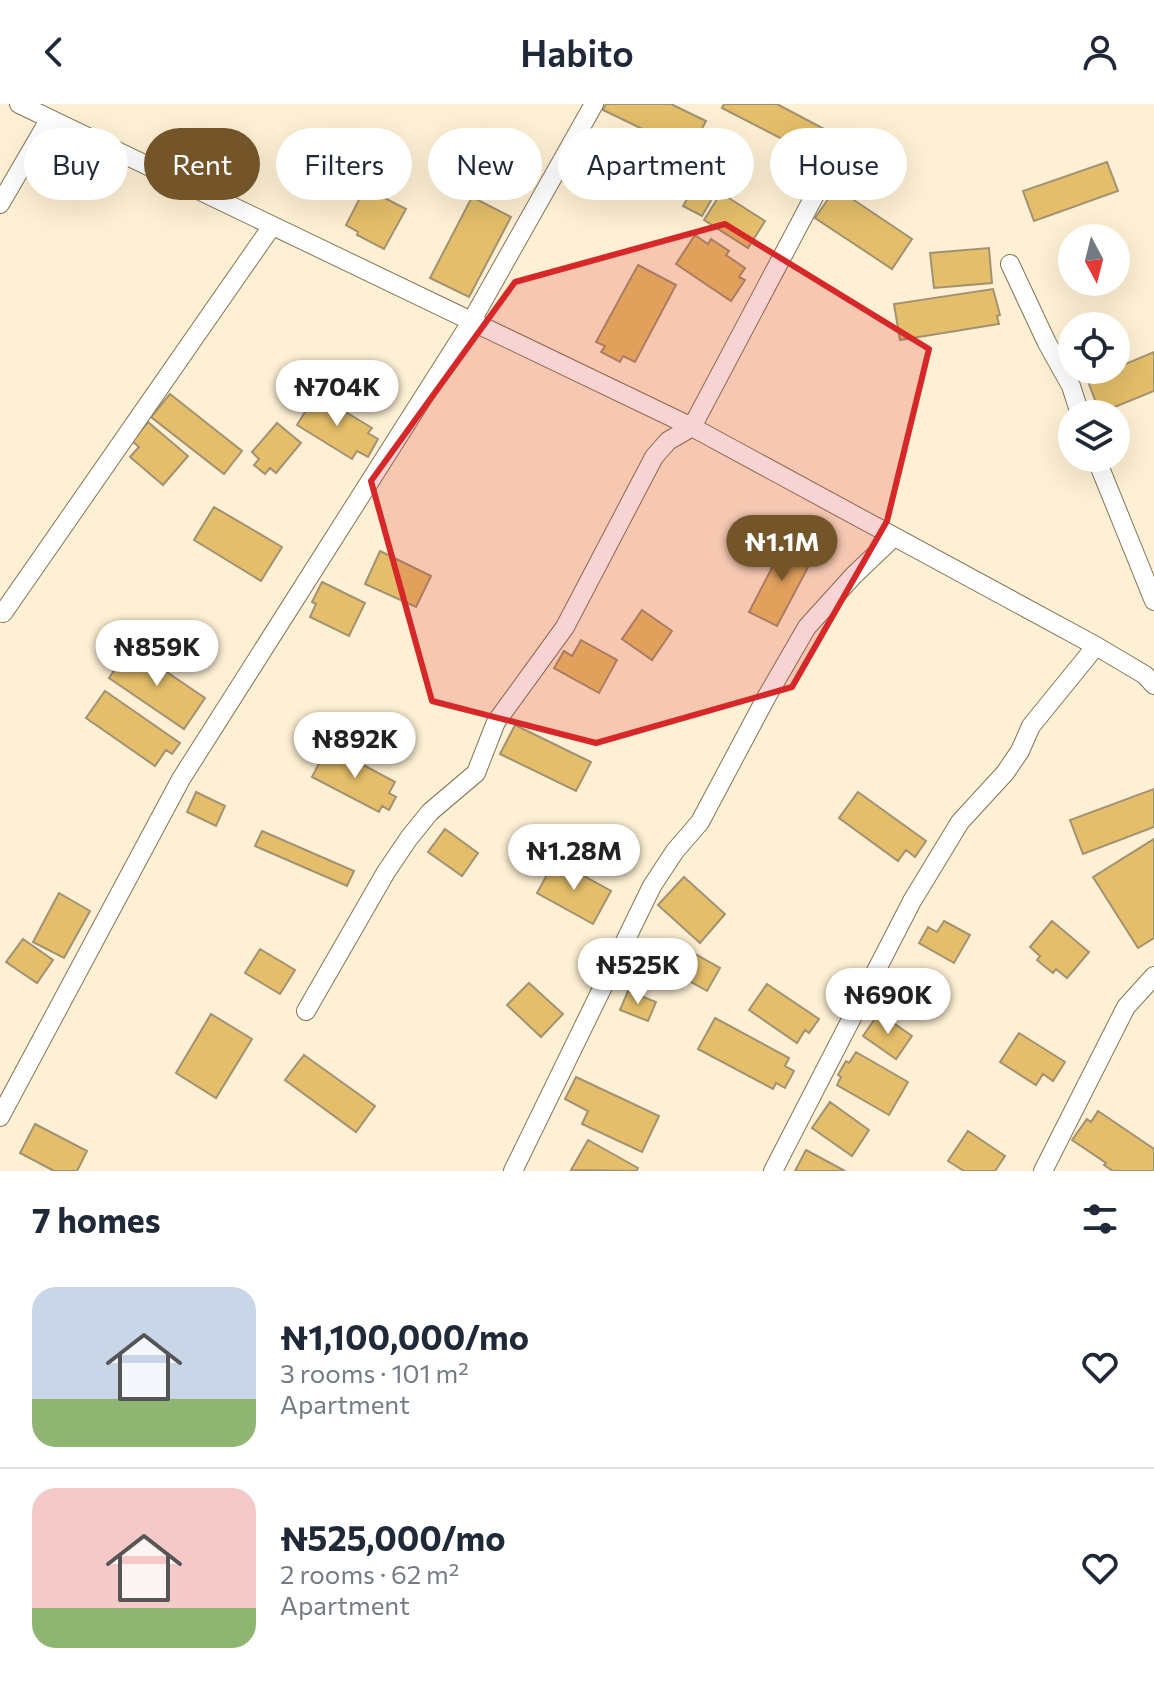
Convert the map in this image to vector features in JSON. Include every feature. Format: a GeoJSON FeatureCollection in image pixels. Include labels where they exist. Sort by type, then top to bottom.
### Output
{"type":"FeatureCollection","features":[{"type":"Feature","properties":{"kind":"street"},"geometry":{"type":"LineString","coordinates":[[19,104],[692,427],[1096,646],[1145,675],[1154,685]]}},
{"type":"Feature","properties":{"kind":"street"},"geometry":{"type":"LineString","coordinates":[[0,1117],[181,779],[471,322],[594,104]]}},
{"type":"Feature","properties":{"kind":"street"},"geometry":{"type":"LineString","coordinates":[[0,204],[49,120]]}},
{"type":"Feature","properties":{"kind":"street"},"geometry":{"type":"LineString","coordinates":[[306,1011],[409,838],[430,812],[476,773],[496,722],[565,627],[654,457],[668,441],[692,427],[812,200]]}},
{"type":"Feature","properties":{"kind":"street"},"geometry":{"type":"LineString","coordinates":[[3,613],[272,226]]}},
{"type":"Feature","properties":{"kind":"street"},"geometry":{"type":"LineString","coordinates":[[1010,264],[1076,400]]}},
{"type":"Feature","properties":{"kind":"street"},"geometry":{"type":"LineString","coordinates":[[1102,472],[1154,601]]}},
{"type":"Feature","properties":{"kind":"street"},"geometry":{"type":"LineString","coordinates":[[513,1171],[652,886],[675,851],[700,822],[807,627],[894,537]]}},
{"type":"Feature","properties":{"kind":"street"},"geometry":{"type":"LineString","coordinates":[[773,1171],[912,901],[960,822],[1005,773],[1020,751],[1031,726],[1096,646]]}},
{"type":"Feature","properties":{"kind":"street"},"geometry":{"type":"LineString","coordinates":[[1043,1171],[1126,1007],[1154,976]]}},
{"type":"Feature","properties":{"kind":"highlighted area"},"geometry":{"type":"Polygon","coordinates":[[[725,224],[929,349],[887,521],[792,687],[596,743],[432,701],[371,481],[515,282],[725,224]]]}},
{"type":"Feature","properties":{"kind":"building"},"geometry":{"type":"Polygon","coordinates":[[[606,104],[671,104],[706,121],[702,128],[640,128],[603,110],[606,104]]]}},
{"type":"Feature","properties":{"kind":"building"},"geometry":{"type":"Polygon","coordinates":[[[724,104],[777,104],[822,128],[770,128],[770,133],[722,108],[724,104]]]}},
{"type":"Feature","properties":{"kind":"building"},"geometry":{"type":"Polygon","coordinates":[[[1107,162],[1118,191],[1034,221],[1023,191],[1107,162]]]}},
{"type":"Feature","properties":{"kind":"building"},"geometry":{"type":"Polygon","coordinates":[[[359,200],[388,200],[406,209],[384,249],[357,235],[358,232],[346,225],[359,200]]]}},
{"type":"Feature","properties":{"kind":"building"},"geometry":{"type":"Polygon","coordinates":[[[470,200],[478,200],[511,217],[469,297],[430,278],[470,200]]]}},
{"type":"Feature","properties":{"kind":"building"},"geometry":{"type":"Polygon","coordinates":[[[686,200],[711,200],[702,216],[683,206],[686,200]]]}},
{"type":"Feature","properties":{"kind":"building"},"geometry":{"type":"Polygon","coordinates":[[[717,200],[732,200],[765,221],[748,248],[704,220],[717,200]]]}},
{"type":"Feature","properties":{"kind":"building"},"geometry":{"type":"Polygon","coordinates":[[[828,200],[854,200],[912,239],[892,269],[815,218],[828,200]]]}},
{"type":"Feature","properties":{"kind":"building"},"geometry":{"type":"Polygon","coordinates":[[[695,235],[708,244],[711,239],[729,251],[726,255],[745,268],[739,277],[745,280],[731,301],[676,264],[695,235]]]}},
{"type":"Feature","properties":{"kind":"building"},"geometry":{"type":"Polygon","coordinates":[[[989,248],[992,283],[934,288],[930,253],[989,248]]]}},
{"type":"Feature","properties":{"kind":"building"},"geometry":{"type":"Polygon","coordinates":[[[638,265],[676,285],[635,362],[623,356],[620,362],[601,352],[605,346],[596,342],[638,265]]]}},
{"type":"Feature","properties":{"kind":"building"},"geometry":{"type":"Polygon","coordinates":[[[993,289],[1000,315],[997,316],[999,324],[900,340],[894,304],[993,289]]]}},
{"type":"Feature","properties":{"kind":"building"},"geometry":{"type":"Polygon","coordinates":[[[1154,352],[1154,391],[1130,401],[1095,400],[1089,384],[1130,384],[1130,362],[1154,352]]]}},
{"type":"Feature","properties":{"kind":"building"},"geometry":{"type":"Polygon","coordinates":[[[170,394],[242,451],[224,474],[151,417],[170,394]]]}},
{"type":"Feature","properties":{"kind":"building"},"geometry":{"type":"Polygon","coordinates":[[[316,394],[372,428],[368,433],[378,439],[368,457],[357,451],[352,459],[297,425],[316,394]]]}},
{"type":"Feature","properties":{"kind":"building"},"geometry":{"type":"Polygon","coordinates":[[[148,422],[188,456],[163,485],[130,457],[139,447],[132,441],[148,422]]]}},
{"type":"Feature","properties":{"kind":"building"},"geometry":{"type":"Polygon","coordinates":[[[277,423],[301,443],[276,473],[270,468],[265,474],[254,465],[259,459],[252,452],[277,423]]]}},
{"type":"Feature","properties":{"kind":"building"},"geometry":{"type":"Polygon","coordinates":[[[214,507],[282,547],[261,581],[194,540],[214,507]]]}},
{"type":"Feature","properties":{"kind":"building"},"geometry":{"type":"Polygon","coordinates":[[[787,539],[815,554],[777,626],[749,612],[787,539]]]}},
{"type":"Feature","properties":{"kind":"building"},"geometry":{"type":"Polygon","coordinates":[[[380,551],[431,576],[416,607],[365,584],[380,551]]]}},
{"type":"Feature","properties":{"kind":"building"},"geometry":{"type":"Polygon","coordinates":[[[322,582],[365,603],[349,636],[310,617],[316,604],[312,602],[322,582]]]}},
{"type":"Feature","properties":{"kind":"building"},"geometry":{"type":"Polygon","coordinates":[[[642,610],[672,631],[652,660],[622,639],[642,610]]]}},
{"type":"Feature","properties":{"kind":"building"},"geometry":{"type":"Polygon","coordinates":[[[581,640],[617,660],[599,693],[554,668],[564,651],[572,656],[581,640]]]}},
{"type":"Feature","properties":{"kind":"building"},"geometry":{"type":"Polygon","coordinates":[[[130,647],[205,698],[184,729],[109,678],[130,647]]]}},
{"type":"Feature","properties":{"kind":"building"},"geometry":{"type":"Polygon","coordinates":[[[105,691],[180,743],[172,754],[166,750],[155,766],[86,718],[105,691]]]}},
{"type":"Feature","properties":{"kind":"building"},"geometry":{"type":"Polygon","coordinates":[[[515,725],[591,762],[576,791],[500,754],[515,725]]]}},
{"type":"Feature","properties":{"kind":"building"},"geometry":{"type":"Polygon","coordinates":[[[328,746],[395,782],[389,793],[396,797],[389,810],[382,806],[379,812],[312,777],[328,746]]]}},
{"type":"Feature","properties":{"kind":"building"},"geometry":{"type":"Polygon","coordinates":[[[1154,789],[1154,827],[1083,854],[1070,820],[1154,789]]]}},
{"type":"Feature","properties":{"kind":"building"},"geometry":{"type":"Polygon","coordinates":[[[196,792],[225,806],[216,826],[187,812],[196,792]]]}},
{"type":"Feature","properties":{"kind":"building"},"geometry":{"type":"Polygon","coordinates":[[[858,792],[926,841],[915,857],[906,850],[898,861],[839,818],[858,792]]]}},
{"type":"Feature","properties":{"kind":"building"},"geometry":{"type":"Polygon","coordinates":[[[445,829],[478,853],[462,876],[428,852],[445,829]]]}},
{"type":"Feature","properties":{"kind":"building"},"geometry":{"type":"Polygon","coordinates":[[[262,831],[354,871],[347,886],[255,846],[262,831]]]}},
{"type":"Feature","properties":{"kind":"building"},"geometry":{"type":"Polygon","coordinates":[[[1154,839],[1154,938],[1138,948],[1093,877],[1154,839]]]}},
{"type":"Feature","properties":{"kind":"building"},"geometry":{"type":"Polygon","coordinates":[[[555,860],[611,891],[593,924],[537,893],[555,860]]]}},
{"type":"Feature","properties":{"kind":"building"},"geometry":{"type":"Polygon","coordinates":[[[684,877],[725,914],[700,943],[658,905],[684,877]]]}},
{"type":"Feature","properties":{"kind":"building"},"geometry":{"type":"Polygon","coordinates":[[[59,893],[90,911],[64,958],[33,942],[59,893]]]}},
{"type":"Feature","properties":{"kind":"building"},"geometry":{"type":"Polygon","coordinates":[[[944,921],[970,935],[954,963],[919,943],[928,927],[937,932],[944,921]]]}},
{"type":"Feature","properties":{"kind":"building"},"geometry":{"type":"Polygon","coordinates":[[[1052,921],[1089,952],[1067,978],[1056,969],[1053,973],[1037,960],[1040,956],[1030,947],[1052,921]]]}},
{"type":"Feature","properties":{"kind":"building"},"geometry":{"type":"Polygon","coordinates":[[[23,939],[53,960],[37,983],[6,962],[23,939]]]}},
{"type":"Feature","properties":{"kind":"building"},"geometry":{"type":"Polygon","coordinates":[[[674,942],[720,968],[707,991],[661,965],[674,942]]]}},
{"type":"Feature","properties":{"kind":"building"},"geometry":{"type":"Polygon","coordinates":[[[260,949],[295,970],[280,994],[245,973],[260,949]]]}},
{"type":"Feature","properties":{"kind":"building"},"geometry":{"type":"Polygon","coordinates":[[[529,983],[563,1014],[541,1037],[507,1005],[529,983]]]}},
{"type":"Feature","properties":{"kind":"building"},"geometry":{"type":"Polygon","coordinates":[[[767,984],[819,1019],[809,1033],[805,1030],[797,1043],[749,1010],[767,984]]]}},
{"type":"Feature","properties":{"kind":"building"},"geometry":{"type":"Polygon","coordinates":[[[628,991],[656,1002],[648,1021],[620,1010],[628,991]]]}},
{"type":"Feature","properties":{"kind":"building"},"geometry":{"type":"Polygon","coordinates":[[[879,1013],[912,1036],[896,1059],[863,1036],[879,1013]]]}},
{"type":"Feature","properties":{"kind":"building"},"geometry":{"type":"Polygon","coordinates":[[[211,1014],[252,1039],[216,1098],[176,1073],[211,1014]]]}},
{"type":"Feature","properties":{"kind":"building"},"geometry":{"type":"Polygon","coordinates":[[[715,1018],[789,1058],[785,1066],[794,1071],[785,1088],[776,1083],[773,1089],[698,1049],[715,1018]]]}},
{"type":"Feature","properties":{"kind":"building"},"geometry":{"type":"Polygon","coordinates":[[[1019,1033],[1065,1062],[1053,1081],[1043,1074],[1036,1085],[1000,1062],[1019,1033]]]}},
{"type":"Feature","properties":{"kind":"building"},"geometry":{"type":"Polygon","coordinates":[[[856,1052],[908,1082],[889,1115],[837,1085],[841,1077],[838,1075],[846,1061],[849,1063],[856,1052]]]}},
{"type":"Feature","properties":{"kind":"building"},"geometry":{"type":"Polygon","coordinates":[[[304,1055],[375,1106],[356,1132],[285,1080],[304,1055]]]}},
{"type":"Feature","properties":{"kind":"building"},"geometry":{"type":"Polygon","coordinates":[[[576,1077],[659,1116],[642,1152],[582,1124],[588,1111],[565,1099],[576,1077]]]}},
{"type":"Feature","properties":{"kind":"building"},"geometry":{"type":"Polygon","coordinates":[[[830,1102],[869,1130],[852,1156],[812,1128],[830,1102]]]}},
{"type":"Feature","properties":{"kind":"building"},"geometry":{"type":"Polygon","coordinates":[[[1098,1111],[1154,1149],[1154,1171],[1113,1171],[1072,1140],[1087,1119],[1091,1122],[1098,1111]]]}},
{"type":"Feature","properties":{"kind":"building"},"geometry":{"type":"Polygon","coordinates":[[[35,1124],[87,1151],[77,1171],[54,1171],[20,1153],[35,1124]]]}},
{"type":"Feature","properties":{"kind":"building"},"geometry":{"type":"Polygon","coordinates":[[[968,1131],[1005,1156],[995,1171],[964,1171],[948,1161],[968,1131]]]}},
{"type":"Feature","properties":{"kind":"building"},"geometry":{"type":"Polygon","coordinates":[[[588,1140],[638,1168],[636,1171],[571,1170],[588,1140]]]}},
{"type":"Feature","properties":{"kind":"building"},"geometry":{"type":"Polygon","coordinates":[[[806,1150],[845,1171],[795,1171],[806,1150]]]}}]}
